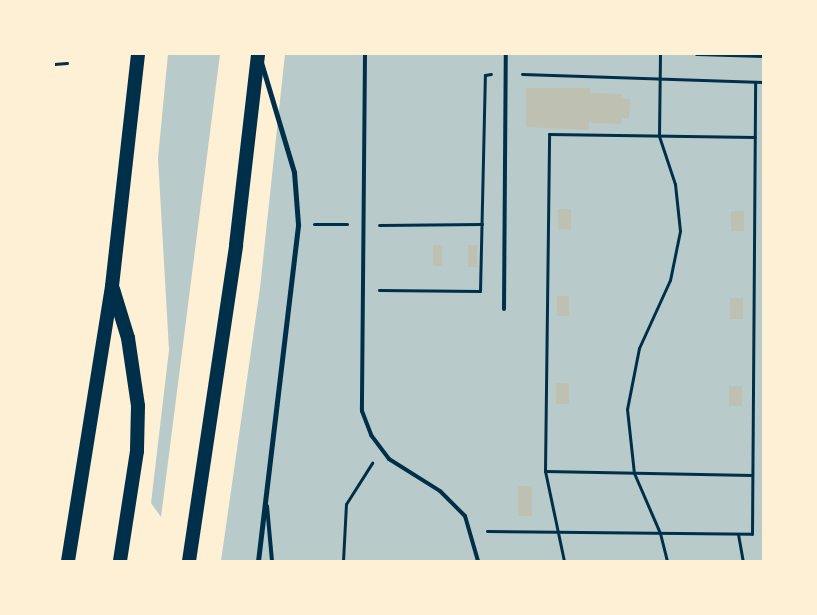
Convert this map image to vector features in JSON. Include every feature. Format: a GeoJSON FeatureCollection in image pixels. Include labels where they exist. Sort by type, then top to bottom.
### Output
{"type":"FeatureCollection","features":[{"type":"Feature","properties":{"kind":"highway"},"geometry":{"type":"LineString","coordinates":[[68,561],[112,286],[138,54]]}},
{"type":"Feature","properties":{"kind":"highway"},"geometry":{"type":"LineString","coordinates":[[189,561],[236,245],[258,54]]}},
{"type":"Feature","properties":{"kind":"highway"},"geometry":{"type":"LineString","coordinates":[[112,286],[128,338],[138,406],[137,451],[120,561]]}},
{"type":"Feature","properties":{"kind":"street"},"geometry":{"type":"LineString","coordinates":[[258,54],[294,172],[298,224],[267,506],[258,561]]}},
{"type":"Feature","properties":{"kind":"lane"},"geometry":{"type":"LineString","coordinates":[[365,54],[362,411],[381,450],[454,503],[472,531],[478,561]]}},
{"type":"Feature","properties":{"kind":"lane"},"geometry":{"type":"LineString","coordinates":[[504,309],[506,54]]}},
{"type":"Feature","properties":{"kind":"lane"},"geometry":{"type":"LineString","coordinates":[[267,506],[272,561]]}},
{"type":"Feature","properties":{"kind":"path"},"geometry":{"type":"LineString","coordinates":[[660,54],[658,136],[675,184],[680,231],[670,280],[631,375],[628,436],[634,472],[660,533],[667,561]]}},
{"type":"Feature","properties":{"kind":"path"},"geometry":{"type":"LineString","coordinates":[[696,54],[763,56]]}},
{"type":"Feature","properties":{"kind":"path"},"geometry":{"type":"LineString","coordinates":[[54,64],[67,64]]}},
{"type":"Feature","properties":{"kind":"path"},"geometry":{"type":"LineString","coordinates":[[363,290],[480,291],[485,74],[763,82]]}},
{"type":"Feature","properties":{"kind":"path"},"geometry":{"type":"LineString","coordinates":[[472,531],[752,534],[755,82]]}},
{"type":"Feature","properties":{"kind":"path"},"geometry":{"type":"LineString","coordinates":[[564,561],[545,471],[549,134],[755,137]]}},
{"type":"Feature","properties":{"kind":"path"},"geometry":{"type":"LineString","coordinates":[[298,224],[482,224]]}},
{"type":"Feature","properties":{"kind":"path"},"geometry":{"type":"LineString","coordinates":[[343,561],[346,504],[381,450]]}},
{"type":"Feature","properties":{"kind":"path"},"geometry":{"type":"LineString","coordinates":[[545,471],[752,475]]}},
{"type":"Feature","properties":{"kind":"path"},"geometry":{"type":"LineString","coordinates":[[738,534],[743,561]]}},
{"type":"Feature","properties":{"kind":"shaded area"},"geometry":{"type":"Polygon","coordinates":[[[168,54],[220,54],[161,517],[151,503],[169,350],[158,158],[168,54]]]}},
{"type":"Feature","properties":{"kind":"shaded area"},"geometry":{"type":"Polygon","coordinates":[[[285,54],[763,54],[763,561],[221,561],[260,288],[285,54]]]}},
{"type":"Feature","properties":{"kind":"building"},"geometry":{"type":"Polygon","coordinates":[[[526,88],[590,88],[590,93],[622,94],[622,99],[630,99],[629,118],[622,118],[621,124],[589,123],[589,130],[526,127],[526,88]]]}},
{"type":"Feature","properties":{"kind":"building"},"geometry":{"type":"Polygon","coordinates":[[[558,209],[571,209],[571,229],[558,229],[558,209]]]}},
{"type":"Feature","properties":{"kind":"building"},"geometry":{"type":"Polygon","coordinates":[[[731,211],[744,211],[744,231],[731,231],[731,211]]]}},
{"type":"Feature","properties":{"kind":"building"},"geometry":{"type":"Polygon","coordinates":[[[433,245],[442,245],[442,266],[433,266],[433,245]]]}},
{"type":"Feature","properties":{"kind":"building"},"geometry":{"type":"Polygon","coordinates":[[[468,245],[477,245],[477,267],[468,267],[468,245]]]}},
{"type":"Feature","properties":{"kind":"building"},"geometry":{"type":"Polygon","coordinates":[[[557,296],[569,296],[569,316],[557,316],[557,296]]]}},
{"type":"Feature","properties":{"kind":"building"},"geometry":{"type":"Polygon","coordinates":[[[730,298],[743,298],[743,319],[730,319],[730,298]]]}},
{"type":"Feature","properties":{"kind":"building"},"geometry":{"type":"Polygon","coordinates":[[[556,383],[569,383],[569,404],[556,404],[556,383]]]}},
{"type":"Feature","properties":{"kind":"building"},"geometry":{"type":"Polygon","coordinates":[[[729,386],[742,386],[742,406],[729,406],[729,386]]]}},
{"type":"Feature","properties":{"kind":"building"},"geometry":{"type":"Polygon","coordinates":[[[518,486],[532,486],[532,516],[518,516],[518,486]]]}}]}
